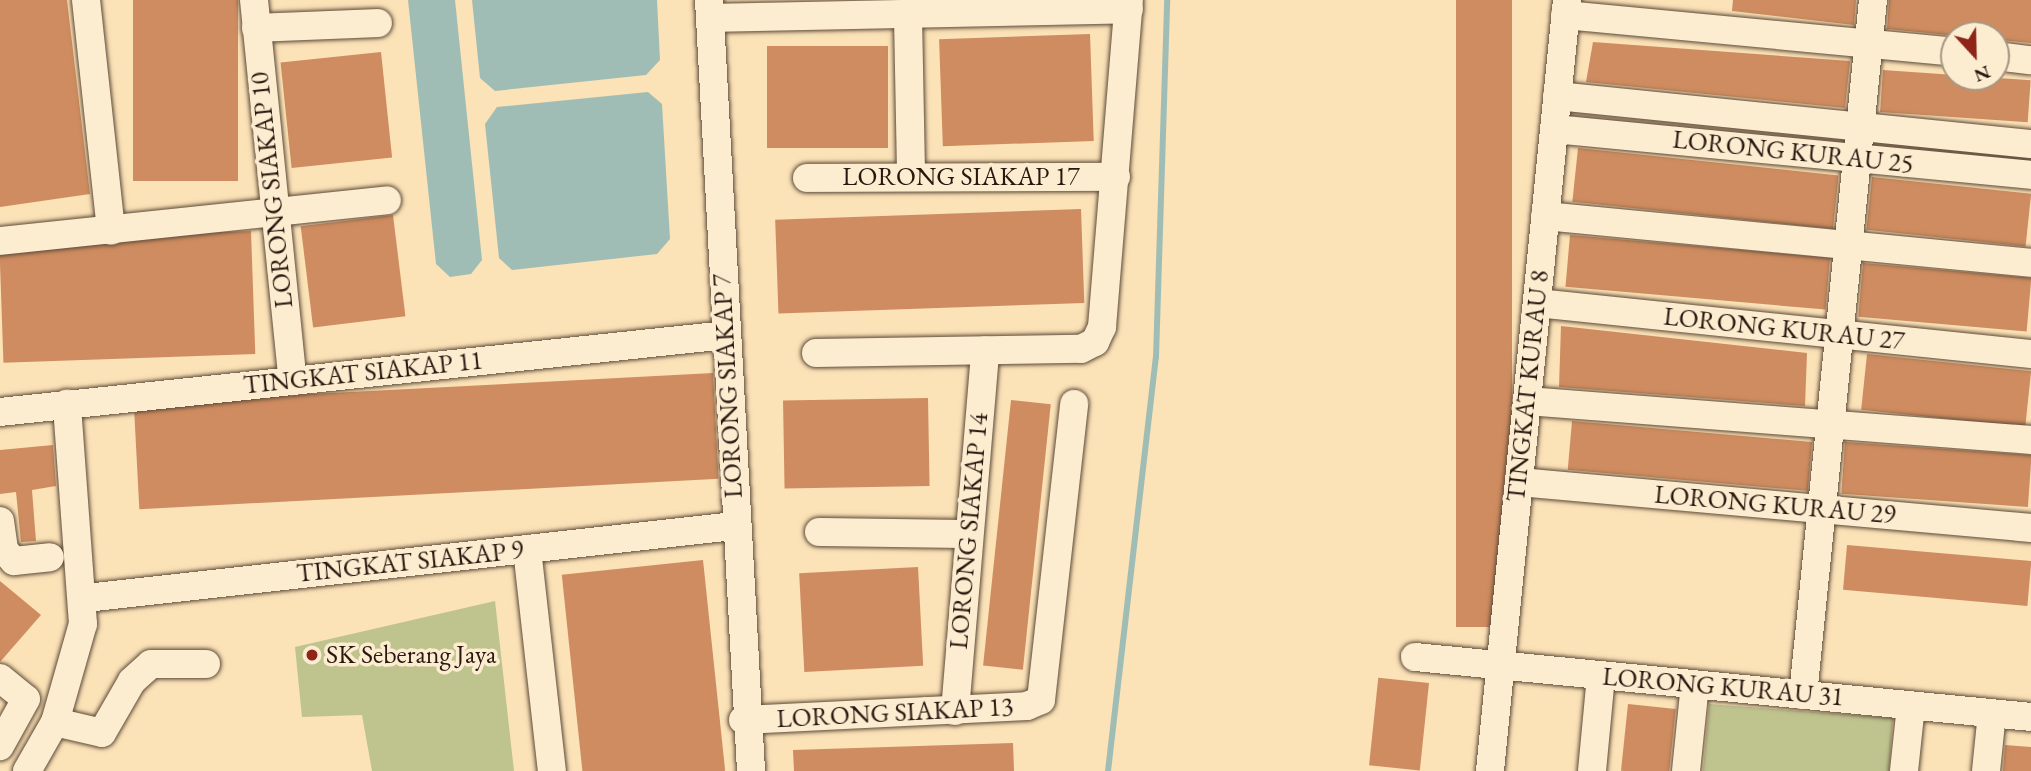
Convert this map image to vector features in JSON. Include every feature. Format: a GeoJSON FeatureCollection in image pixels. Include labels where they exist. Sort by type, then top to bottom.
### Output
{"type":"FeatureCollection","features":[{"type":"Feature","properties":{"kind":"street"},"geometry":{"type":"LineString","coordinates":[[86,0],[111,231]]}},
{"type":"Feature","properties":{"kind":"street"},"geometry":{"type":"LineString","coordinates":[[1803,695],[1874,0]]}},
{"type":"Feature","properties":{"kind":"street"},"geometry":{"type":"LineString","coordinates":[[710,9],[908,16],[1129,5],[1102,327],[1095,342],[1081,349],[816,353]]}},
{"type":"Feature","properties":{"kind":"street"},"geometry":{"type":"LineString","coordinates":[[1566,8],[1940,51]]}},
{"type":"Feature","properties":{"kind":"street","name":"TINGKAT KURAU 8"},"geometry":{"type":"LineString","coordinates":[[1490,771],[1566,8]]}},
{"type":"Feature","properties":{"kind":"street","name":"LORONG SIAKAP 7"},"geometry":{"type":"LineString","coordinates":[[710,9],[743,720],[751,771]]}},
{"type":"Feature","properties":{"kind":"street"},"geometry":{"type":"LineString","coordinates":[[255,14],[378,23]]}},
{"type":"Feature","properties":{"kind":"street","name":"LORONG SIAKAP 10"},"geometry":{"type":"LineString","coordinates":[[255,14],[273,211],[293,381]]}},
{"type":"Feature","properties":{"kind":"street"},"geometry":{"type":"LineString","coordinates":[[908,16],[911,174]]}},
{"type":"Feature","properties":{"kind":"street"},"geometry":{"type":"LineString","coordinates":[[2010,58],[2031,60]]}},
{"type":"Feature","properties":{"kind":"street","name":"LORONG KURAU 25"},"geometry":{"type":"LineString","coordinates":[[1557,96],[2031,144]]}},
{"type":"Feature","properties":{"kind":"street","name":"LORONG KURAU 25"},"geometry":{"type":"LineString","coordinates":[[1554,129],[2031,175]]}},
{"type":"Feature","properties":{"kind":"street","name":"LORONG SIAKAP 17"},"geometry":{"type":"LineString","coordinates":[[807,178],[911,174],[1116,177]]}},
{"type":"Feature","properties":{"kind":"street"},"geometry":{"type":"LineString","coordinates":[[0,241],[387,200]]}},
{"type":"Feature","properties":{"kind":"street"},"geometry":{"type":"LineString","coordinates":[[1545,216],[2031,263]]}},
{"type":"Feature","properties":{"kind":"street","name":"LORONG KURAU 27"},"geometry":{"type":"LineString","coordinates":[[1537,303],[2031,354]]}},
{"type":"Feature","properties":{"kind":"street","name":"TINGKAT SIAKAP 11"},"geometry":{"type":"LineString","coordinates":[[0,412],[726,335]]}},
{"type":"Feature","properties":{"kind":"street","name":"LORONG SIAKAP 14"},"geometry":{"type":"LineString","coordinates":[[955,711],[967,534],[985,350]]}},
{"type":"Feature","properties":{"kind":"street"},"geometry":{"type":"LineString","coordinates":[[1527,401],[2031,440]]}},
{"type":"Feature","properties":{"kind":"street"},"geometry":{"type":"LineString","coordinates":[[27,771],[55,722],[76,662],[86,598],[67,404]]}},
{"type":"Feature","properties":{"kind":"street","name":"LORONG SIAKAP 13"},"geometry":{"type":"LineString","coordinates":[[743,720],[955,711],[1027,706],[1041,700],[1047,689],[1074,404]]}},
{"type":"Feature","properties":{"kind":"street","name":"LORONG KURAU 29"},"geometry":{"type":"LineString","coordinates":[[1519,482],[2031,528]]}},
{"type":"Feature","properties":{"kind":"street"},"geometry":{"type":"LineString","coordinates":[[0,521],[4,550],[14,561],[50,557]]}},
{"type":"Feature","properties":{"kind":"street","name":"TINGKAT SIAKAP 9"},"geometry":{"type":"LineString","coordinates":[[86,598],[734,526]]}},
{"type":"Feature","properties":{"kind":"street"},"geometry":{"type":"LineString","coordinates":[[819,532],[967,534]]}},
{"type":"Feature","properties":{"kind":"street"},"geometry":{"type":"LineString","coordinates":[[527,549],[552,771]]}},
{"type":"Feature","properties":{"kind":"street","name":"LORONG KURAU 31"},"geometry":{"type":"LineString","coordinates":[[1415,657],[2031,717]]}},
{"type":"Feature","properties":{"kind":"street"},"geometry":{"type":"LineString","coordinates":[[55,722],[102,733],[132,681],[151,664],[206,664]]}},
{"type":"Feature","properties":{"kind":"street"},"geometry":{"type":"LineString","coordinates":[[1592,771],[1601,675]]}},
{"type":"Feature","properties":{"kind":"street"},"geometry":{"type":"LineString","coordinates":[[0,678],[26,699],[0,747]]}},
{"type":"Feature","properties":{"kind":"street"},"geometry":{"type":"LineString","coordinates":[[1686,771],[1695,684]]}},
{"type":"Feature","properties":{"kind":"street"},"geometry":{"type":"LineString","coordinates":[[1904,771],[1911,705]]}},
{"type":"Feature","properties":{"kind":"street"},"geometry":{"type":"LineString","coordinates":[[1986,771],[1992,713]]}},
{"type":"Feature","properties":{"kind":"green space"},"geometry":{"type":"Polygon","coordinates":[[[495,601],[514,771],[372,771],[362,715],[302,717],[295,647],[495,601]]]}},
{"type":"Feature","properties":{"kind":"green space"},"geometry":{"type":"Polygon","coordinates":[[[1709,704],[1893,718],[1889,771],[1703,771],[1709,704]]]}},
{"type":"Feature","properties":{"kind":"water"},"geometry":{"type":"Polygon","coordinates":[[[408,0],[455,0],[482,260],[471,274],[450,277],[436,264],[408,0]]]}},
{"type":"Feature","properties":{"kind":"water"},"geometry":{"type":"Polygon","coordinates":[[[472,0],[657,0],[660,60],[646,75],[495,91],[480,78],[472,0]]]}},
{"type":"Feature","properties":{"kind":"water"},"geometry":{"type":"Polygon","coordinates":[[[648,92],[662,104],[670,239],[657,254],[512,270],[499,258],[485,124],[497,107],[648,92]]]}},
{"type":"Feature","properties":{"kind":"building"},"geometry":{"type":"Polygon","coordinates":[[[0,0],[67,0],[90,194],[0,207],[0,0]]]}},
{"type":"Feature","properties":{"kind":"building"},"geometry":{"type":"Polygon","coordinates":[[[133,0],[238,0],[238,181],[133,181],[133,0]]]}},
{"type":"Feature","properties":{"kind":"building"},"geometry":{"type":"Polygon","coordinates":[[[1456,0],[1512,0],[1512,627],[1456,627],[1456,0]]]}},
{"type":"Feature","properties":{"kind":"building"},"geometry":{"type":"Polygon","coordinates":[[[1733,0],[1856,0],[1854,25],[1732,11],[1733,0]]]}},
{"type":"Feature","properties":{"kind":"building"},"geometry":{"type":"Polygon","coordinates":[[[1889,0],[2031,0],[2031,43],[2010,41],[2010,21],[1940,21],[1940,34],[1887,29],[1889,0]]]}},
{"type":"Feature","properties":{"kind":"building"},"geometry":{"type":"Polygon","coordinates":[[[1090,34],[1094,141],[943,146],[939,39],[1090,34]]]}},
{"type":"Feature","properties":{"kind":"building"},"geometry":{"type":"Polygon","coordinates":[[[1593,42],[1850,61],[1845,108],[1586,82],[1593,42]]]}},
{"type":"Feature","properties":{"kind":"building"},"geometry":{"type":"Polygon","coordinates":[[[767,46],[888,46],[888,148],[767,148],[767,46]]]}},
{"type":"Feature","properties":{"kind":"building"},"geometry":{"type":"Polygon","coordinates":[[[381,52],[392,157],[292,168],[281,63],[381,52]]]}},
{"type":"Feature","properties":{"kind":"building"},"geometry":{"type":"Polygon","coordinates":[[[1883,70],[1940,74],[1940,91],[2010,91],[2010,79],[2031,80],[2028,122],[1880,112],[1883,70]]]}},
{"type":"Feature","properties":{"kind":"building"},"geometry":{"type":"Polygon","coordinates":[[[1578,148],[1839,175],[1833,229],[1572,202],[1578,148]]]}},
{"type":"Feature","properties":{"kind":"building"},"geometry":{"type":"Polygon","coordinates":[[[1872,177],[2031,194],[2026,246],[1866,230],[1872,177]]]}},
{"type":"Feature","properties":{"kind":"building"},"geometry":{"type":"Polygon","coordinates":[[[1081,209],[1084,303],[778,314],[775,220],[1081,209]]]}},
{"type":"Feature","properties":{"kind":"building"},"geometry":{"type":"Polygon","coordinates":[[[393,215],[405,316],[313,328],[301,226],[393,215]]]}},
{"type":"Feature","properties":{"kind":"building"},"geometry":{"type":"Polygon","coordinates":[[[251,231],[255,354],[3,363],[0,240],[251,231]]]}},
{"type":"Feature","properties":{"kind":"building"},"geometry":{"type":"Polygon","coordinates":[[[1570,235],[1830,258],[1825,310],[1565,287],[1570,235]]]}},
{"type":"Feature","properties":{"kind":"building"},"geometry":{"type":"Polygon","coordinates":[[[1863,263],[2031,278],[2027,332],[1858,317],[1863,263]]]}},
{"type":"Feature","properties":{"kind":"building"},"geometry":{"type":"Polygon","coordinates":[[[1561,326],[1807,353],[1805,406],[1559,387],[1561,326]]]}},
{"type":"Feature","properties":{"kind":"building"},"geometry":{"type":"Polygon","coordinates":[[[1867,354],[2031,371],[2025,427],[1861,410],[1867,354]]]}},
{"type":"Feature","properties":{"kind":"building"},"geometry":{"type":"Polygon","coordinates":[[[713,373],[719,479],[139,509],[134,403],[713,373]]]}},
{"type":"Feature","properties":{"kind":"building"},"geometry":{"type":"Polygon","coordinates":[[[928,398],[930,486],[785,489],[783,401],[928,398]]]}},
{"type":"Feature","properties":{"kind":"building"},"geometry":{"type":"Polygon","coordinates":[[[1011,400],[1051,404],[1023,670],[983,666],[1011,400]]]}},
{"type":"Feature","properties":{"kind":"building"},"geometry":{"type":"Polygon","coordinates":[[[1572,421],[1812,442],[1808,491],[1568,470],[1572,421]]]}},
{"type":"Feature","properties":{"kind":"building"},"geometry":{"type":"Polygon","coordinates":[[[1845,442],[2031,455],[2028,507],[1841,494],[1845,442]]]}},
{"type":"Feature","properties":{"kind":"building"},"geometry":{"type":"Polygon","coordinates":[[[53,445],[56,486],[32,490],[36,541],[21,542],[16,492],[0,494],[0,450],[53,445]]]}},
{"type":"Feature","properties":{"kind":"building"},"geometry":{"type":"Polygon","coordinates":[[[1847,545],[2031,561],[2027,606],[1843,590],[1847,545]]]}},
{"type":"Feature","properties":{"kind":"building"},"geometry":{"type":"Polygon","coordinates":[[[703,560],[725,771],[582,771],[562,575],[703,560]]]}},
{"type":"Feature","properties":{"kind":"building"},"geometry":{"type":"Polygon","coordinates":[[[918,567],[923,666],[804,672],[799,573],[918,567]]]}},
{"type":"Feature","properties":{"kind":"building"},"geometry":{"type":"Polygon","coordinates":[[[0,581],[41,615],[0,662],[0,581]]]}},
{"type":"Feature","properties":{"kind":"building"},"geometry":{"type":"Polygon","coordinates":[[[1378,678],[1429,683],[1420,771],[1369,765],[1378,678]]]}},
{"type":"Feature","properties":{"kind":"building"},"geometry":{"type":"Polygon","coordinates":[[[1628,704],[1676,709],[1669,771],[1621,771],[1628,704]]]}},
{"type":"Feature","properties":{"kind":"building"},"geometry":{"type":"Polygon","coordinates":[[[1013,743],[1014,771],[794,771],[793,750],[1013,743]]]}},
{"type":"Feature","properties":{"kind":"building"},"geometry":{"type":"Polygon","coordinates":[[[2005,745],[2031,747],[2031,771],[2003,771],[2005,745]]]}},
{"type":"Feature","properties":{"kind":"waterway"},"geometry":{"type":"LineString","coordinates":[[1108,771],[1156,357],[1167,0]]}},
{"type":"Feature","properties":{"kind":"place","name":"SK Seberang Jaya"},"geometry":{"type":"Point","coordinates":[312,655]}}]}
